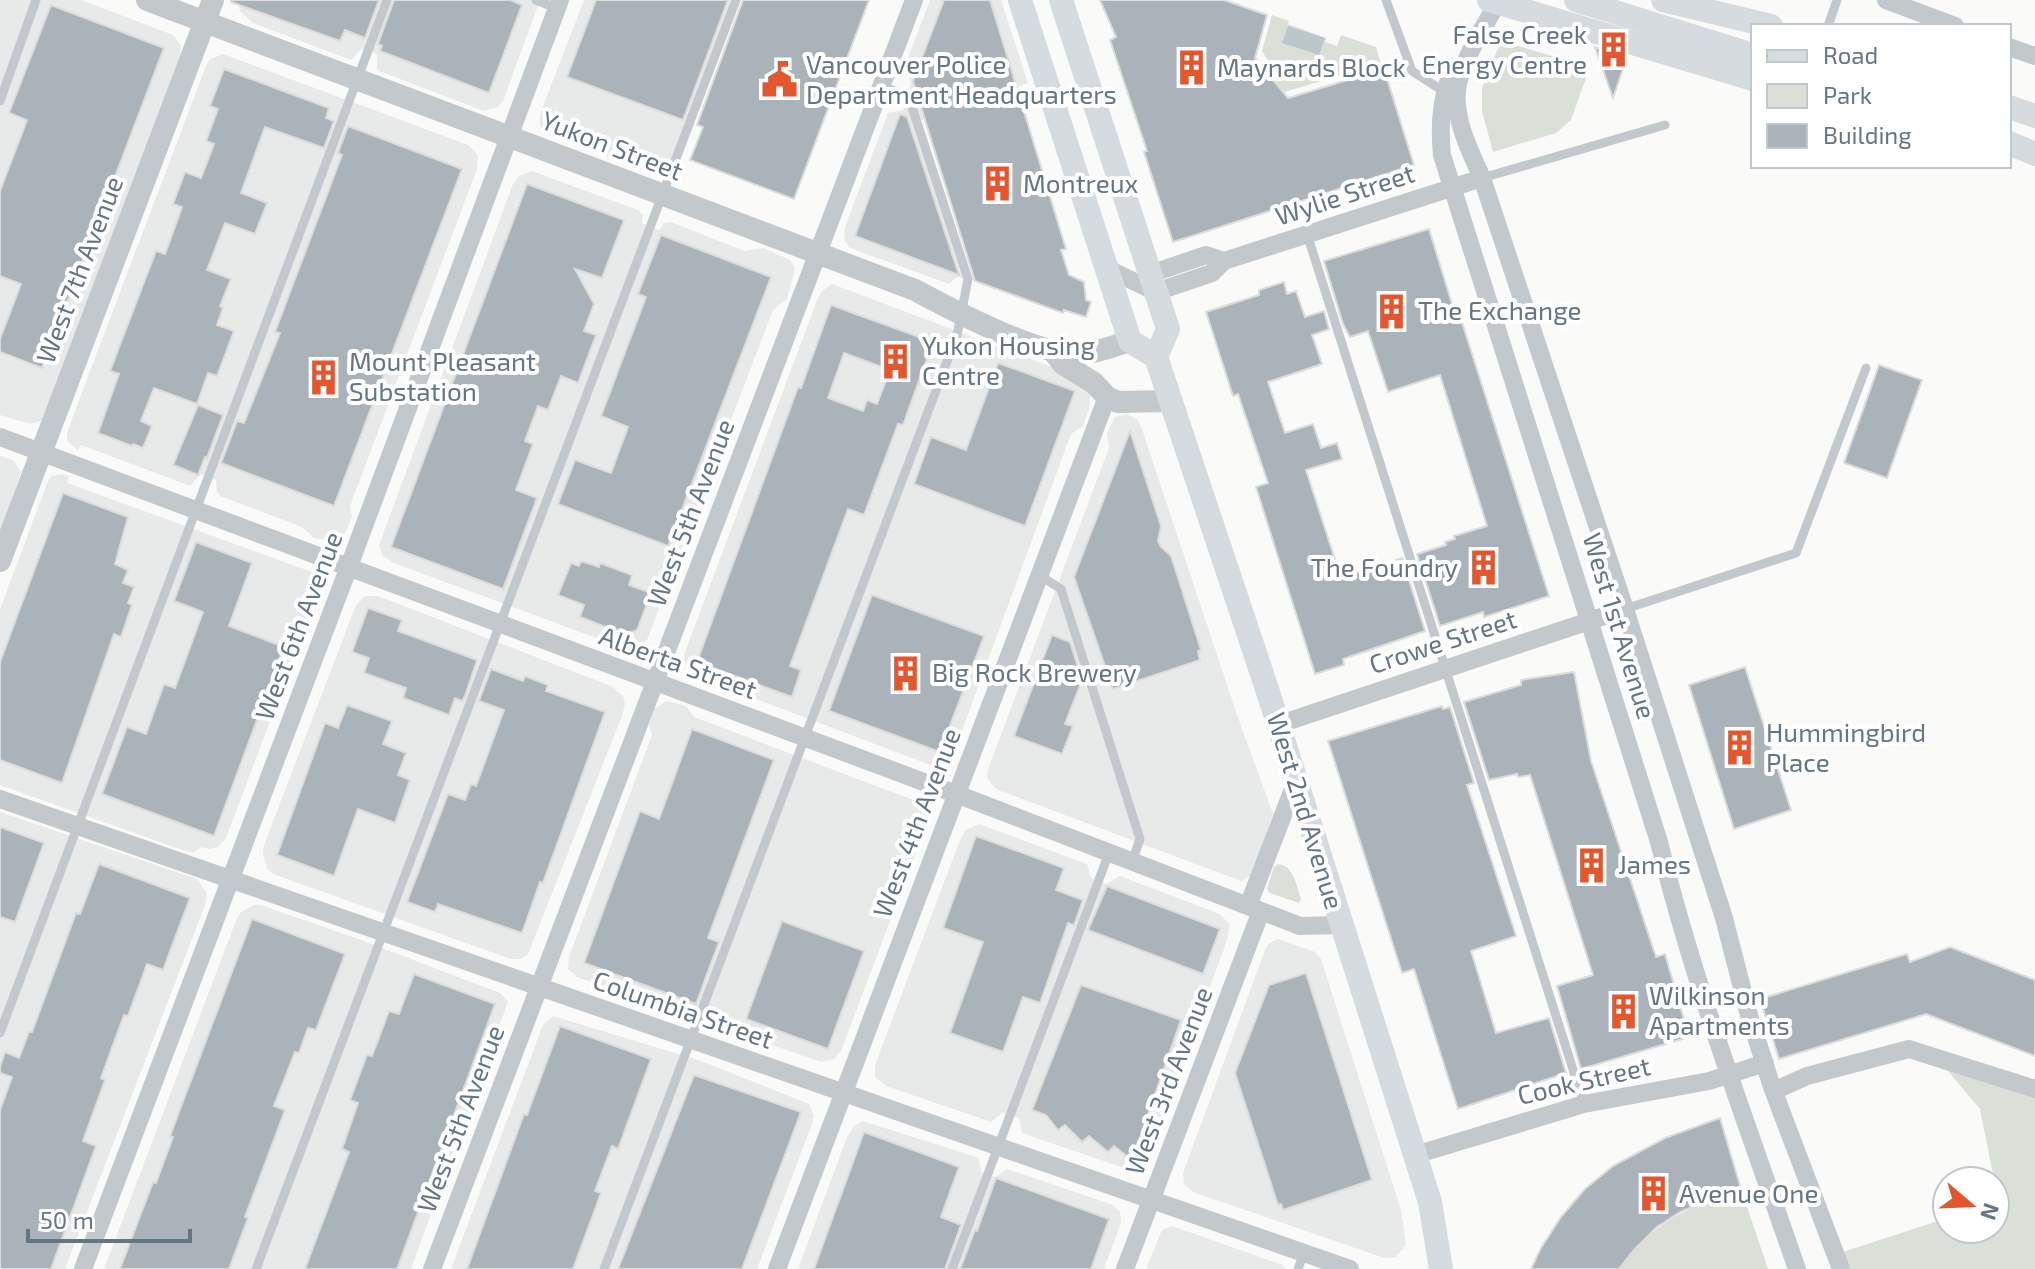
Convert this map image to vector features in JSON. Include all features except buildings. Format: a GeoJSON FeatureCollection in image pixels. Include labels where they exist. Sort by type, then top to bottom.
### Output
{"type":"FeatureCollection","features":[{"type":"Feature","properties":{"kind":"main road"},"geometry":{"type":"LineString","coordinates":[[1020,0],[1130,341],[1156,357],[1168,329],[1061,0]]}},
{"type":"Feature","properties":{"kind":"main road"},"geometry":{"type":"LineString","coordinates":[[1487,0],[1751,78]]}},
{"type":"Feature","properties":{"kind":"main road"},"geometry":{"type":"LineString","coordinates":[[1576,0],[1751,54]]}},
{"type":"Feature","properties":{"kind":"main road"},"geometry":{"type":"LineString","coordinates":[[1663,0],[1763,24]]}},
{"type":"Feature","properties":{"kind":"main road"},"geometry":{"type":"LineString","coordinates":[[1727,0],[1783,24]]}},
{"type":"Feature","properties":{"kind":"main road"},"geometry":{"type":"LineString","coordinates":[[2011,108],[2035,116]]}},
{"type":"Feature","properties":{"kind":"main road"},"geometry":{"type":"LineString","coordinates":[[2011,144],[2035,156]]}},
{"type":"Feature","properties":{"kind":"main road"},"geometry":{"type":"LineString","coordinates":[[2011,152],[2035,156]]}},
{"type":"Feature","properties":{"kind":"main road","name":"West 2nd Avenue"},"geometry":{"type":"LineString","coordinates":[[1156,357],[1430,1202],[1441,1269]]}},
{"type":"Feature","properties":{"kind":"street","name":"Yukon Street"},"geometry":{"type":"LineString","coordinates":[[147,0],[915,290],[961,314],[1053,351],[1076,354],[1130,341]]}},
{"type":"Feature","properties":{"kind":"street","name":"West 7th Avenue"},"geometry":{"type":"LineString","coordinates":[[0,561],[213,0]]}},
{"type":"Feature","properties":{"kind":"street","name":"West 5th Avenue"},"geometry":{"type":"LineString","coordinates":[[432,1269],[914,0]]}},
{"type":"Feature","properties":{"kind":"street","name":"West 1st Avenue"},"geometry":{"type":"LineString","coordinates":[[1487,0],[1444,90],[1440,132],[1442,155],[1591,620],[1659,842],[1688,953],[1727,1075],[1797,1269]]}},
{"type":"Feature","properties":{"kind":"street"},"geometry":{"type":"LineString","coordinates":[[1457,108],[1457,87],[1462,73],[1499,0]]}},
{"type":"Feature","properties":{"kind":"street"},"geometry":{"type":"LineString","coordinates":[[1886,0],[1950,24]]}},
{"type":"Feature","properties":{"kind":"street","name":"West 6th Avenue"},"geometry":{"type":"LineString","coordinates":[[83,1269],[558,4]]}},
{"type":"Feature","properties":{"kind":"street"},"geometry":{"type":"LineString","coordinates":[[2011,48],[2035,56]]}},
{"type":"Feature","properties":{"kind":"street","name":"West 1st Avenue"},"geometry":{"type":"LineString","coordinates":[[1457,108],[1625,609],[1724,918],[1749,1015],[1774,1091],[1841,1269]]}},
{"type":"Feature","properties":{"kind":"street","name":"Wylie Street"},"geometry":{"type":"LineString","coordinates":[[1153,283],[1212,273],[1224,261],[1482,178]]}},
{"type":"Feature","properties":{"kind":"street"},"geometry":{"type":"LineString","coordinates":[[1106,268],[1153,283]]}},
{"type":"Feature","properties":{"kind":"street","name":"Yukon Street"},"geometry":{"type":"LineString","coordinates":[[1053,351],[1063,364],[1094,383],[1107,397]]}},
{"type":"Feature","properties":{"kind":"street"},"geometry":{"type":"LineString","coordinates":[[1107,397],[1127,403],[1171,401]]}},
{"type":"Feature","properties":{"kind":"street","name":"West 4th Avenue"},"geometry":{"type":"LineString","coordinates":[[777,1269],[1107,397]]}},
{"type":"Feature","properties":{"kind":"street","name":"Alberta Street"},"geometry":{"type":"LineString","coordinates":[[0,437],[956,794],[1300,926],[1340,925]]}},
{"type":"Feature","properties":{"kind":"street","name":"Crowe Street"},"geometry":{"type":"LineString","coordinates":[[1277,725],[1625,609]]}},
{"type":"Feature","properties":{"kind":"street","name":"West 3rd Avenue"},"geometry":{"type":"LineString","coordinates":[[1125,1269],[1255,909],[1295,784]]}},
{"type":"Feature","properties":{"kind":"street","name":"Columbia Street"},"geometry":{"type":"LineString","coordinates":[[0,799],[999,1146],[1151,1200],[1301,1261],[1350,1269]]}},
{"type":"Feature","properties":{"kind":"street"},"geometry":{"type":"LineString","coordinates":[[1774,1091],[1807,1076],[1909,1049],[2035,1089]]}},
{"type":"Feature","properties":{"kind":"street","name":"Cook Street"},"geometry":{"type":"LineString","coordinates":[[1415,1155],[1584,1104],[1727,1075],[1765,1063]]}},
{"type":"Feature","properties":{"kind":"lane"},"geometry":{"type":"LineString","coordinates":[[0,101],[36,0]]}},
{"type":"Feature","properties":{"kind":"lane"},"geometry":{"type":"LineString","coordinates":[[0,1033],[387,0]]}},
{"type":"Feature","properties":{"kind":"lane"},"geometry":{"type":"LineString","coordinates":[[536,0],[558,4]]}},
{"type":"Feature","properties":{"kind":"lane"},"geometry":{"type":"LineString","coordinates":[[256,1269],[736,0]]}},
{"type":"Feature","properties":{"kind":"lane"},"geometry":{"type":"LineString","coordinates":[[1386,0],[1412,71],[1444,90],[1457,108]]}},
{"type":"Feature","properties":{"kind":"lane"},"geometry":{"type":"LineString","coordinates":[[1829,24],[1837,0]]}},
{"type":"Feature","properties":{"kind":"lane"},"geometry":{"type":"LineString","coordinates":[[604,1269],[957,335],[968,279],[910,101],[903,94],[881,86]]}},
{"type":"Feature","properties":{"kind":"lane"},"geometry":{"type":"LineString","coordinates":[[1482,178],[1665,125]]}},
{"type":"Feature","properties":{"kind":"lane"},"geometry":{"type":"LineString","coordinates":[[1307,234],[1584,1104]]}},
{"type":"Feature","properties":{"kind":"lane"},"geometry":{"type":"LineString","coordinates":[[1625,609],[1796,553],[1866,368]]}},
{"type":"Feature","properties":{"kind":"lane"},"geometry":{"type":"LineString","coordinates":[[1039,575],[1061,589],[1140,839],[1132,862]]}},
{"type":"Feature","properties":{"kind":"lane"},"geometry":{"type":"LineString","coordinates":[[952,1269],[1109,853]]}},
{"type":"Feature","properties":{"kind":"shaded area"},"geometry":{"type":"Polygon","coordinates":[[[0,0],[81,0],[173,35],[181,46],[180,57],[45,415],[41,421],[30,424],[0,415],[0,0]]]}},
{"type":"Feature","properties":{"kind":"shaded area"},"geometry":{"type":"Polygon","coordinates":[[[237,0],[540,0],[503,101],[498,107],[484,111],[379,71],[377,54],[361,49],[351,60],[253,23],[240,11],[237,0]]]}},
{"type":"Feature","properties":{"kind":"shaded area"},"geometry":{"type":"Polygon","coordinates":[[[584,0],[736,0],[673,169],[666,166],[657,175],[549,135],[540,127],[540,114],[584,0]]]}},
{"type":"Feature","properties":{"kind":"shaded area"},"geometry":{"type":"Polygon","coordinates":[[[930,0],[1001,0],[1028,83],[916,122],[968,279],[957,277],[949,284],[850,248],[844,240],[845,227],[888,113],[903,110],[911,83],[905,66],[930,0]]]}},
{"type":"Feature","properties":{"kind":"shaded area"},"geometry":{"type":"Polygon","coordinates":[[[1288,26],[1325,38],[1319,55],[1282,43],[1288,26]]]}},
{"type":"Feature","properties":{"kind":"shaded area"},"geometry":{"type":"Polygon","coordinates":[[[223,54],[468,145],[478,155],[477,169],[350,506],[352,517],[345,533],[335,541],[314,538],[302,527],[220,496],[216,480],[201,474],[190,486],[81,445],[78,450],[67,441],[76,408],[206,66],[210,59],[223,54]]]}},
{"type":"Feature","properties":{"kind":"shaded area"},"geometry":{"type":"Polygon","coordinates":[[[532,171],[638,210],[643,215],[642,223],[659,230],[664,223],[671,222],[744,251],[764,248],[790,260],[795,269],[787,299],[773,310],[647,640],[638,650],[631,651],[394,563],[383,556],[379,545],[513,184],[519,176],[532,171]]]}},
{"type":"Feature","properties":{"kind":"shaded area"},"geometry":{"type":"Polygon","coordinates":[[[832,284],[1079,377],[1090,392],[1090,406],[1083,426],[1071,434],[953,755],[943,766],[933,766],[692,675],[684,660],[818,298],[832,284]]]}},
{"type":"Feature","properties":{"kind":"shaded area"},"geometry":{"type":"Polygon","coordinates":[[[1127,414],[1137,419],[1141,426],[1273,814],[1252,875],[1241,881],[998,790],[987,778],[1109,448],[1107,433],[1115,417],[1127,414]]]}},
{"type":"Feature","properties":{"kind":"shaded area"},"geometry":{"type":"Polygon","coordinates":[[[0,456],[13,460],[21,472],[0,533],[0,456]]]}},
{"type":"Feature","properties":{"kind":"shaded area"},"geometry":{"type":"Polygon","coordinates":[[[51,476],[69,476],[67,483],[312,572],[319,579],[317,597],[226,838],[218,847],[201,847],[193,853],[182,850],[0,785],[0,609],[48,481],[51,476]]]}},
{"type":"Feature","properties":{"kind":"shaded area"},"geometry":{"type":"Polygon","coordinates":[[[365,596],[378,596],[611,686],[623,696],[622,716],[528,954],[521,959],[511,959],[273,874],[267,869],[264,845],[356,605],[365,596]]]}},
{"type":"Feature","properties":{"kind":"shaded area"},"geometry":{"type":"Polygon","coordinates":[[[667,701],[686,706],[694,717],[916,801],[926,809],[927,823],[841,1051],[834,1059],[815,1060],[577,977],[568,969],[569,957],[652,735],[649,725],[654,709],[667,701]]]}},
{"type":"Feature","properties":{"kind":"shaded area"},"geometry":{"type":"Polygon","coordinates":[[[0,812],[197,879],[207,893],[65,1269],[0,1269],[0,812]]]}},
{"type":"Feature","properties":{"kind":"shaded area"},"geometry":{"type":"Polygon","coordinates":[[[979,824],[1087,864],[1091,878],[1106,884],[1120,876],[1220,914],[1230,925],[1164,1112],[1145,1159],[1137,1167],[1124,1168],[1022,1133],[1019,1118],[1002,1113],[991,1122],[886,1086],[875,1077],[875,1065],[960,840],[965,831],[979,824]]]}},
{"type":"Feature","properties":{"kind":"shaded area"},"geometry":{"type":"Polygon","coordinates":[[[254,905],[361,940],[500,993],[508,1002],[411,1269],[104,1269],[237,918],[254,905]]]}},
{"type":"Feature","properties":{"kind":"shaded area"},"geometry":{"type":"Polygon","coordinates":[[[1278,939],[1315,952],[1321,959],[1401,1210],[1406,1245],[1396,1257],[1384,1258],[1193,1192],[1184,1184],[1183,1173],[1265,950],[1268,944],[1278,939]]]}},
{"type":"Feature","properties":{"kind":"shaded area"},"geometry":{"type":"Polygon","coordinates":[[[553,1016],[701,1061],[809,1104],[814,1116],[812,1124],[757,1269],[451,1269],[543,1025],[553,1016]]]}},
{"type":"Feature","properties":{"kind":"shaded area"},"geometry":{"type":"Polygon","coordinates":[[[863,1121],[976,1157],[981,1172],[995,1177],[1007,1169],[1113,1205],[1120,1212],[1121,1223],[1104,1269],[798,1269],[847,1137],[854,1126],[863,1121]]]}},
{"type":"Feature","properties":{"kind":"shaded area"},"geometry":{"type":"Polygon","coordinates":[[[1172,1226],[1283,1265],[1286,1269],[1146,1269],[1162,1230],[1172,1226]]]}},
{"type":"Feature","properties":{"kind":"green space"},"geometry":{"type":"Polygon","coordinates":[[[1272,15],[1326,38],[1325,42],[1337,46],[1341,35],[1376,47],[1381,64],[1277,94],[1276,73],[1262,51],[1272,15]]]}},
{"type":"Feature","properties":{"kind":"green space"},"geometry":{"type":"Polygon","coordinates":[[[1501,41],[1590,67],[1571,120],[1556,133],[1493,152],[1482,111],[1482,88],[1501,41]]]}},
{"type":"Feature","properties":{"kind":"green space"},"geometry":{"type":"Polygon","coordinates":[[[1278,864],[1288,868],[1294,877],[1301,899],[1299,903],[1270,893],[1267,889],[1274,867],[1278,864]]]}},
{"type":"Feature","properties":{"kind":"green space"},"geometry":{"type":"Polygon","coordinates":[[[1943,1065],[2035,1097],[2035,1269],[1849,1269],[1843,1252],[1931,1223],[1931,1245],[2011,1245],[2011,1165],[1991,1165],[1980,1109],[1943,1065]]]}},
{"type":"Feature","properties":{"kind":"green space"},"geometry":{"type":"Polygon","coordinates":[[[1741,1189],[1768,1269],[1619,1269],[1645,1239],[1673,1218],[1704,1202],[1741,1189]]]}},
{"type":"Feature","properties":{"kind":"place","name":"False Creek Energy Centre"},"geometry":{"type":"Point","coordinates":[1613,50]}},
{"type":"Feature","properties":{"kind":"place","name":"Maynards Block"},"geometry":{"type":"Point","coordinates":[1191,68]}},
{"type":"Feature","properties":{"kind":"place","name":"Vancouver Police Department Headquarters"},"geometry":{"type":"Point","coordinates":[780,80]}},
{"type":"Feature","properties":{"kind":"place","name":"Montreux"},"geometry":{"type":"Point","coordinates":[997,184]}},
{"type":"Feature","properties":{"kind":"place","name":"The Exchange"},"geometry":{"type":"Point","coordinates":[1392,311]}},
{"type":"Feature","properties":{"kind":"place","name":"Yukon Housing Centre"},"geometry":{"type":"Point","coordinates":[896,361]}},
{"type":"Feature","properties":{"kind":"place","name":"Mount Pleasant Substation"},"geometry":{"type":"Point","coordinates":[323,377]}},
{"type":"Feature","properties":{"kind":"place","name":"The Foundry"},"geometry":{"type":"Point","coordinates":[1484,568]}},
{"type":"Feature","properties":{"kind":"place","name":"Big Rock Brewery"},"geometry":{"type":"Point","coordinates":[906,673]}},
{"type":"Feature","properties":{"kind":"place","name":"Hummingbird Place"},"geometry":{"type":"Point","coordinates":[1740,748]}},
{"type":"Feature","properties":{"kind":"place","name":"James"},"geometry":{"type":"Point","coordinates":[1592,865]}},
{"type":"Feature","properties":{"kind":"place","name":"Wilkinson Apartments"},"geometry":{"type":"Point","coordinates":[1623,1011]}},
{"type":"Feature","properties":{"kind":"place","name":"Avenue One"},"geometry":{"type":"Point","coordinates":[1653,1194]}}]}
